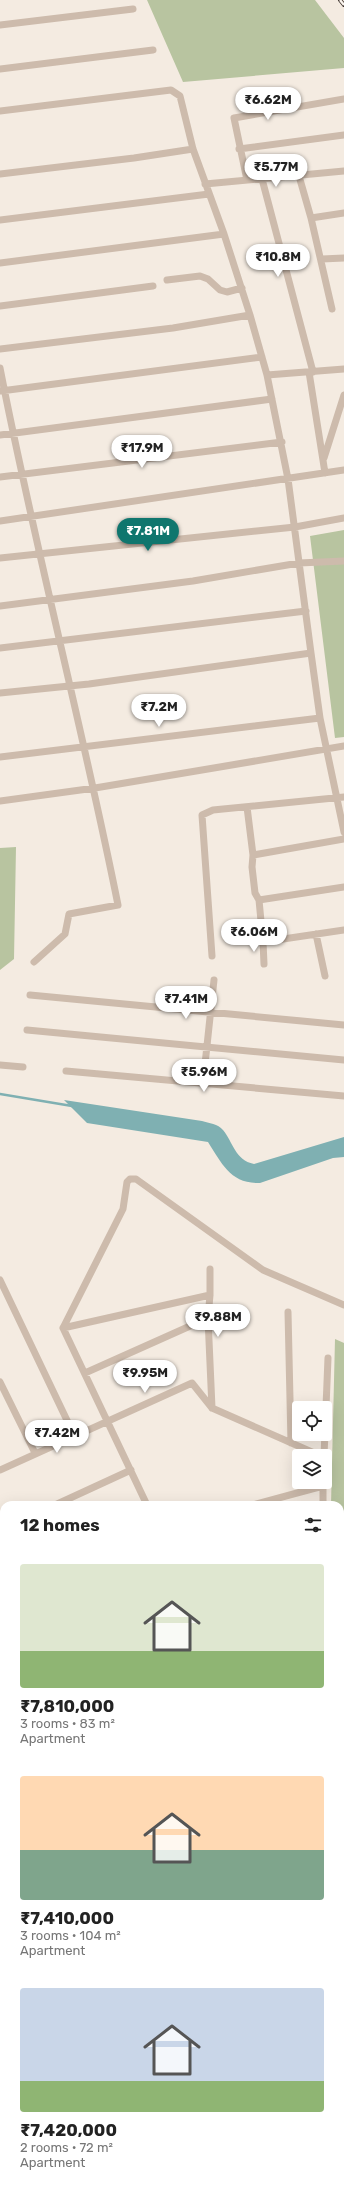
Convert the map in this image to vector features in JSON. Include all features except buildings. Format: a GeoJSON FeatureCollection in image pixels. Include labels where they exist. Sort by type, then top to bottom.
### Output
{"type":"FeatureCollection","features":[{"type":"Feature","properties":{"kind":"street"},"geometry":{"type":"LineString","coordinates":[[0,25],[133,9]]}},
{"type":"Feature","properties":{"kind":"street"},"geometry":{"type":"LineString","coordinates":[[0,69],[153,50]]}},
{"type":"Feature","properties":{"kind":"street"},"geometry":{"type":"LineString","coordinates":[[0,111],[171,90],[180,96],[193,149],[224,234],[250,315],[267,375],[282,442],[295,527],[320,718],[340,798],[344,832]]}},
{"type":"Feature","properties":{"kind":"street"},"geometry":{"type":"LineString","coordinates":[[247,180],[233,121],[237,116],[344,99]]}},
{"type":"Feature","properties":{"kind":"street"},"geometry":{"type":"LineString","coordinates":[[239,149],[344,136]]}},
{"type":"Feature","properties":{"kind":"street"},"geometry":{"type":"LineString","coordinates":[[0,174],[134,158],[193,149]]}},
{"type":"Feature","properties":{"kind":"street"},"geometry":{"type":"LineString","coordinates":[[205,184],[344,171]]}},
{"type":"Feature","properties":{"kind":"street"},"geometry":{"type":"LineString","coordinates":[[299,176],[322,260],[332,310]]}},
{"type":"Feature","properties":{"kind":"street"},"geometry":{"type":"LineString","coordinates":[[262,179],[311,372],[325,473]]}},
{"type":"Feature","properties":{"kind":"street"},"geometry":{"type":"LineString","coordinates":[[0,220],[209,194]]}},
{"type":"Feature","properties":{"kind":"street"},"geometry":{"type":"LineString","coordinates":[[311,218],[344,213]]}},
{"type":"Feature","properties":{"kind":"street"},"geometry":{"type":"LineString","coordinates":[[0,263],[224,234]]}},
{"type":"Feature","properties":{"kind":"street"},"geometry":{"type":"LineString","coordinates":[[322,260],[344,258]]}},
{"type":"Feature","properties":{"kind":"street"},"geometry":{"type":"LineString","coordinates":[[167,280],[200,276],[208,279],[220,290],[227,292],[242,288]]}},
{"type":"Feature","properties":{"kind":"street"},"geometry":{"type":"LineString","coordinates":[[0,306],[152,286]]}},
{"type":"Feature","properties":{"kind":"street"},"geometry":{"type":"LineString","coordinates":[[0,349],[173,328],[250,315]]}},
{"type":"Feature","properties":{"kind":"street"},"geometry":{"type":"LineString","coordinates":[[2,391],[262,357]]}},
{"type":"Feature","properties":{"kind":"street"},"geometry":{"type":"LineString","coordinates":[[0,368],[2,391],[13,434],[69,686],[95,788],[118,905],[69,914],[65,934],[34,962]]}},
{"type":"Feature","properties":{"kind":"street"},"geometry":{"type":"LineString","coordinates":[[267,375],[344,369]]}},
{"type":"Feature","properties":{"kind":"street"},"geometry":{"type":"LineString","coordinates":[[324,460],[344,395]]}},
{"type":"Feature","properties":{"kind":"street"},"geometry":{"type":"LineString","coordinates":[[0,435],[272,399]]}},
{"type":"Feature","properties":{"kind":"street"},"geometry":{"type":"LineString","coordinates":[[0,477],[282,442]]}},
{"type":"Feature","properties":{"kind":"street"},"geometry":{"type":"LineString","coordinates":[[0,521],[31,518],[344,470]]}},
{"type":"Feature","properties":{"kind":"street"},"geometry":{"type":"LineString","coordinates":[[0,558],[295,527],[344,518]]}},
{"type":"Feature","properties":{"kind":"street"},"geometry":{"type":"LineString","coordinates":[[0,606],[50,601],[299,563],[344,561]]}},
{"type":"Feature","properties":{"kind":"street"},"geometry":{"type":"LineString","coordinates":[[0,648],[306,611]]}},
{"type":"Feature","properties":{"kind":"street"},"geometry":{"type":"LineString","coordinates":[[0,693],[69,686],[311,653]]}},
{"type":"Feature","properties":{"kind":"street"},"geometry":{"type":"LineString","coordinates":[[0,757],[320,718]]}},
{"type":"Feature","properties":{"kind":"street"},"geometry":{"type":"LineString","coordinates":[[0,801],[95,788],[344,746]]}},
{"type":"Feature","properties":{"kind":"street"},"geometry":{"type":"LineString","coordinates":[[212,956],[202,815],[214,810],[340,798]]}},
{"type":"Feature","properties":{"kind":"street"},"geometry":{"type":"LineString","coordinates":[[247,807],[253,855],[252,867],[255,893],[259,900],[264,964]]}},
{"type":"Feature","properties":{"kind":"street"},"geometry":{"type":"LineString","coordinates":[[253,855],[344,839]]}},
{"type":"Feature","properties":{"kind":"street"},"geometry":{"type":"LineString","coordinates":[[259,900],[344,887]]}},
{"type":"Feature","properties":{"kind":"street"},"geometry":{"type":"LineString","coordinates":[[263,942],[344,930]]}},
{"type":"Feature","properties":{"kind":"street"},"geometry":{"type":"LineString","coordinates":[[316,934],[325,976]]}},
{"type":"Feature","properties":{"kind":"street"},"geometry":{"type":"LineString","coordinates":[[203,1083],[214,980]]}},
{"type":"Feature","properties":{"kind":"street"},"geometry":{"type":"LineString","coordinates":[[30,995],[344,1025]]}},
{"type":"Feature","properties":{"kind":"street"},"geometry":{"type":"LineString","coordinates":[[27,1030],[344,1060]]}},
{"type":"Feature","properties":{"kind":"street"},"geometry":{"type":"LineString","coordinates":[[0,1065],[23,1067]]}},
{"type":"Feature","properties":{"kind":"street"},"geometry":{"type":"LineString","coordinates":[[66,1070],[344,1096]]}},
{"type":"Feature","properties":{"kind":"street"},"geometry":{"type":"LineString","coordinates":[[63,1328],[123,1209],[127,1182],[130,1179],[136,1179],[263,1270],[344,1305]]}},
{"type":"Feature","properties":{"kind":"street"},"geometry":{"type":"LineString","coordinates":[[210,1269],[208,1318],[212,1408]]}},
{"type":"Feature","properties":{"kind":"street"},"geometry":{"type":"LineString","coordinates":[[0,1280],[74,1435]]}},
{"type":"Feature","properties":{"kind":"street"},"geometry":{"type":"LineString","coordinates":[[63,1328],[210,1295]]}},
{"type":"Feature","properties":{"kind":"street"},"geometry":{"type":"LineString","coordinates":[[288,1312],[291,1443]]}},
{"type":"Feature","properties":{"kind":"street"},"geometry":{"type":"LineString","coordinates":[[86,1373],[208,1318]]}},
{"type":"Feature","properties":{"kind":"street"},"geometry":{"type":"LineString","coordinates":[[63,1328],[86,1373],[107,1423],[145,1501]]}},
{"type":"Feature","properties":{"kind":"street"},"geometry":{"type":"LineString","coordinates":[[324,1449],[328,1358]]}},
{"type":"Feature","properties":{"kind":"street"},"geometry":{"type":"LineString","coordinates":[[0,1382],[35,1453]]}},
{"type":"Feature","properties":{"kind":"street"},"geometry":{"type":"LineString","coordinates":[[0,1470],[74,1435],[107,1423],[192,1383],[212,1408],[305,1449]]}},
{"type":"Feature","properties":{"kind":"street"},"geometry":{"type":"LineString","coordinates":[[64,1501],[131,1470]]}},
{"type":"Feature","properties":{"kind":"street"},"geometry":{"type":"LineString","coordinates":[[266,1501],[306,1489]]}},
{"type":"Feature","properties":{"kind":"street"},"geometry":{"type":"LineString","coordinates":[[323,1489],[323,1501]]}},
{"type":"Feature","properties":{"kind":"green space"},"geometry":{"type":"Polygon","coordinates":[[[147,0],[315,0],[344,38],[344,68],[183,82],[147,0]]]}},
{"type":"Feature","properties":{"kind":"green space"},"geometry":{"type":"Polygon","coordinates":[[[344,530],[344,737],[335,738],[310,536],[344,530]]]}},
{"type":"Feature","properties":{"kind":"green space"},"geometry":{"type":"Polygon","coordinates":[[[16,847],[14,959],[0,970],[0,848],[16,847]]]}},
{"type":"Feature","properties":{"kind":"green space"},"geometry":{"type":"Polygon","coordinates":[[[335,1339],[344,1343],[344,1501],[331,1501],[335,1339]]]}},
{"type":"Feature","properties":{"kind":"water"},"geometry":{"type":"Polygon","coordinates":[[[64,1100],[202,1121],[219,1126],[238,1155],[254,1164],[344,1137],[344,1157],[333,1158],[260,1183],[250,1182],[234,1176],[228,1171],[208,1142],[87,1123],[64,1100]]]}},
{"type":"Feature","properties":{"kind":"waterway"},"geometry":{"type":"LineString","coordinates":[[0,1094],[72,1106]]}},
{"type":"Feature","properties":{"kind":"railway"},"geometry":{"type":"LineString","coordinates":[[340,0],[344,5]]}}]}
